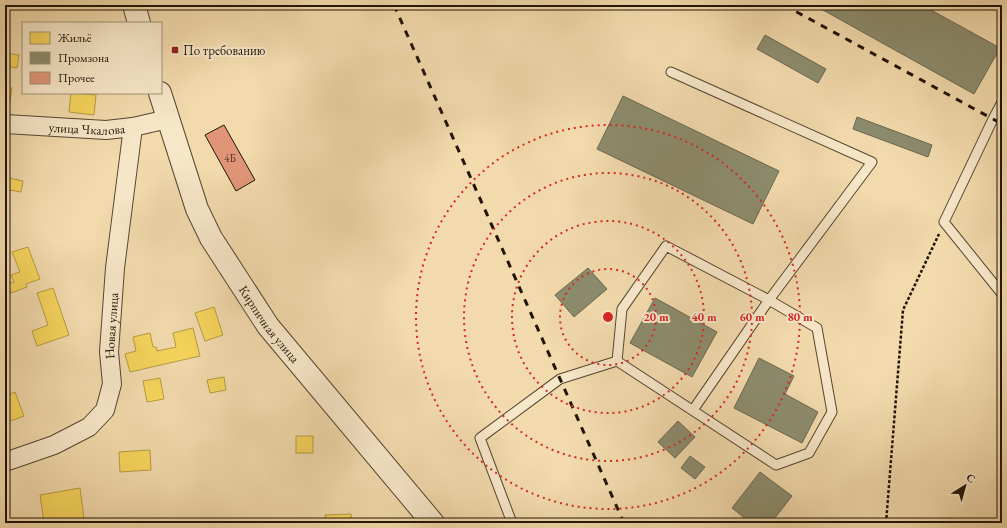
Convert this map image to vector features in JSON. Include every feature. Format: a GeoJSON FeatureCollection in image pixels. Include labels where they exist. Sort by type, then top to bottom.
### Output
{"type":"FeatureCollection","features":[{"type":"Feature","properties":{"kind":"street","name":"Кирпичная улица"},"geometry":{"type":"LineString","coordinates":[[160,94],[197,209],[211,238],[268,326],[433,523]]}},
{"type":"Feature","properties":{"kind":"street","name":"улица Чкалова"},"geometry":{"type":"LineString","coordinates":[[5,124],[106,130],[134,127],[168,119]]}},
{"type":"Feature","properties":{"kind":"street","name":"Новая улица"},"geometry":{"type":"LineString","coordinates":[[5,462],[54,445],[89,427],[105,410],[112,384],[110,352],[115,268],[134,127]]}},
{"type":"Feature","properties":{"kind":"lane"},"geometry":{"type":"LineString","coordinates":[[671,72],[872,162],[769,300],[693,410]]}},
{"type":"Feature","properties":{"kind":"lane"},"geometry":{"type":"LineString","coordinates":[[1002,104],[993,119],[944,222],[1002,294]]}},
{"type":"Feature","properties":{"kind":"lane"},"geometry":{"type":"LineString","coordinates":[[666,246],[769,300],[817,328],[832,412],[809,453],[776,465],[617,361],[622,310],[666,246]]}},
{"type":"Feature","properties":{"kind":"lane"},"geometry":{"type":"LineString","coordinates":[[512,523],[480,438],[560,379],[617,361]]}},
{"type":"Feature","properties":{"kind":"path"},"geometry":{"type":"LineString","coordinates":[[886,523],[903,310],[944,222]]}},
{"type":"Feature","properties":{"kind":"building: Жильё"},"geometry":{"type":"Polygon","coordinates":[[[5,53],[19,55],[17,68],[5,66],[5,53]]]}},
{"type":"Feature","properties":{"kind":"building: Жильё"},"geometry":{"type":"Polygon","coordinates":[[[5,87],[12,88],[9,107],[5,107],[5,87]]]}},
{"type":"Feature","properties":{"kind":"building: Жильё"},"geometry":{"type":"Polygon","coordinates":[[[71,94],[96,95],[94,115],[69,112],[71,94]]]}},
{"type":"Feature","properties":{"kind":"building: Жильё"},"geometry":{"type":"Polygon","coordinates":[[[5,177],[23,181],[21,192],[10,190],[9,196],[5,195],[5,177]]]}},
{"type":"Feature","properties":{"kind":"building: Жильё"},"geometry":{"type":"Polygon","coordinates":[[[28,247],[40,279],[26,284],[27,287],[11,293],[8,284],[14,282],[11,275],[20,272],[12,252],[28,247]]]}},
{"type":"Feature","properties":{"kind":"building: Жильё"},"geometry":{"type":"Polygon","coordinates":[[[53,288],[69,335],[37,346],[32,331],[48,325],[37,293],[53,288]]]}},
{"type":"Feature","properties":{"kind":"building: Жильё"},"geometry":{"type":"Polygon","coordinates":[[[214,307],[223,335],[205,341],[195,313],[214,307]]]}},
{"type":"Feature","properties":{"kind":"building: Жильё"},"geometry":{"type":"Polygon","coordinates":[[[193,328],[200,356],[130,372],[125,354],[136,351],[133,337],[150,333],[153,347],[156,347],[157,351],[176,347],[173,333],[193,328]]]}},
{"type":"Feature","properties":{"kind":"building: Жильё"},"geometry":{"type":"Polygon","coordinates":[[[224,377],[226,390],[210,393],[207,380],[224,377]]]}},
{"type":"Feature","properties":{"kind":"building: Жильё"},"geometry":{"type":"Polygon","coordinates":[[[160,378],[164,399],[147,402],[143,381],[160,378]]]}},
{"type":"Feature","properties":{"kind":"building: Жильё"},"geometry":{"type":"Polygon","coordinates":[[[15,392],[24,416],[5,423],[5,396],[15,392]]]}},
{"type":"Feature","properties":{"kind":"building: Жильё"},"geometry":{"type":"Polygon","coordinates":[[[296,436],[313,436],[313,453],[296,453],[296,436]]]}},
{"type":"Feature","properties":{"kind":"building: Жильё"},"geometry":{"type":"Polygon","coordinates":[[[150,450],[151,470],[120,472],[119,452],[150,450]]]}},
{"type":"Feature","properties":{"kind":"building: Жильё"},"geometry":{"type":"Polygon","coordinates":[[[80,488],[84,518],[55,523],[44,523],[40,495],[80,488]]]}},
{"type":"Feature","properties":{"kind":"building: Жильё"},"geometry":{"type":"Polygon","coordinates":[[[351,514],[352,523],[326,523],[325,515],[351,514]]]}},
{"type":"Feature","properties":{"kind":"building: Промзона"},"geometry":{"type":"Polygon","coordinates":[[[814,5],[922,5],[1000,48],[974,94],[814,5]]]}},
{"type":"Feature","properties":{"kind":"building: Промзона"},"geometry":{"type":"Polygon","coordinates":[[[765,35],[826,69],[818,83],[757,49],[765,35]]]}},
{"type":"Feature","properties":{"kind":"building: Промзона"},"geometry":{"type":"Polygon","coordinates":[[[623,96],[779,171],[753,224],[597,149],[623,96]]]}},
{"type":"Feature","properties":{"kind":"building: Промзона"},"geometry":{"type":"Polygon","coordinates":[[[857,117],[932,145],[928,157],[853,129],[857,117]]]}},
{"type":"Feature","properties":{"kind":"building: Промзона"},"geometry":{"type":"Polygon","coordinates":[[[588,268],[607,289],[574,317],[555,295],[588,268]]]}},
{"type":"Feature","properties":{"kind":"building: Промзона"},"geometry":{"type":"Polygon","coordinates":[[[655,298],[717,332],[692,377],[630,343],[655,298]]]}},
{"type":"Feature","properties":{"kind":"building: Промзона"},"geometry":{"type":"Polygon","coordinates":[[[759,358],[794,376],[785,394],[818,412],[802,443],[734,408],[759,358]]]}},
{"type":"Feature","properties":{"kind":"building: Промзона"},"geometry":{"type":"Polygon","coordinates":[[[678,421],[695,437],[675,458],[658,442],[678,421]]]}},
{"type":"Feature","properties":{"kind":"building: Промзона"},"geometry":{"type":"Polygon","coordinates":[[[690,456],[705,467],[695,479],[681,468],[690,456]]]}},
{"type":"Feature","properties":{"kind":"building: Промзона"},"geometry":{"type":"Polygon","coordinates":[[[760,472],[792,496],[771,523],[751,523],[732,508],[760,472]]]}},
{"type":"Feature","properties":{"kind":"building: Прочее"},"geometry":{"type":"Polygon","coordinates":[[[224,125],[255,180],[236,191],[205,135],[224,125]]]}},
{"type":"Feature","properties":{"kind":"railway"},"geometry":{"type":"LineString","coordinates":[[394,5],[624,523]]}},
{"type":"Feature","properties":{"kind":"railway"},"geometry":{"type":"LineString","coordinates":[[784,5],[1002,124]]}},
{"type":"Feature","properties":{"kind":"place","name":"По требованию"},"geometry":{"type":"Point","coordinates":[175,50]}}]}
